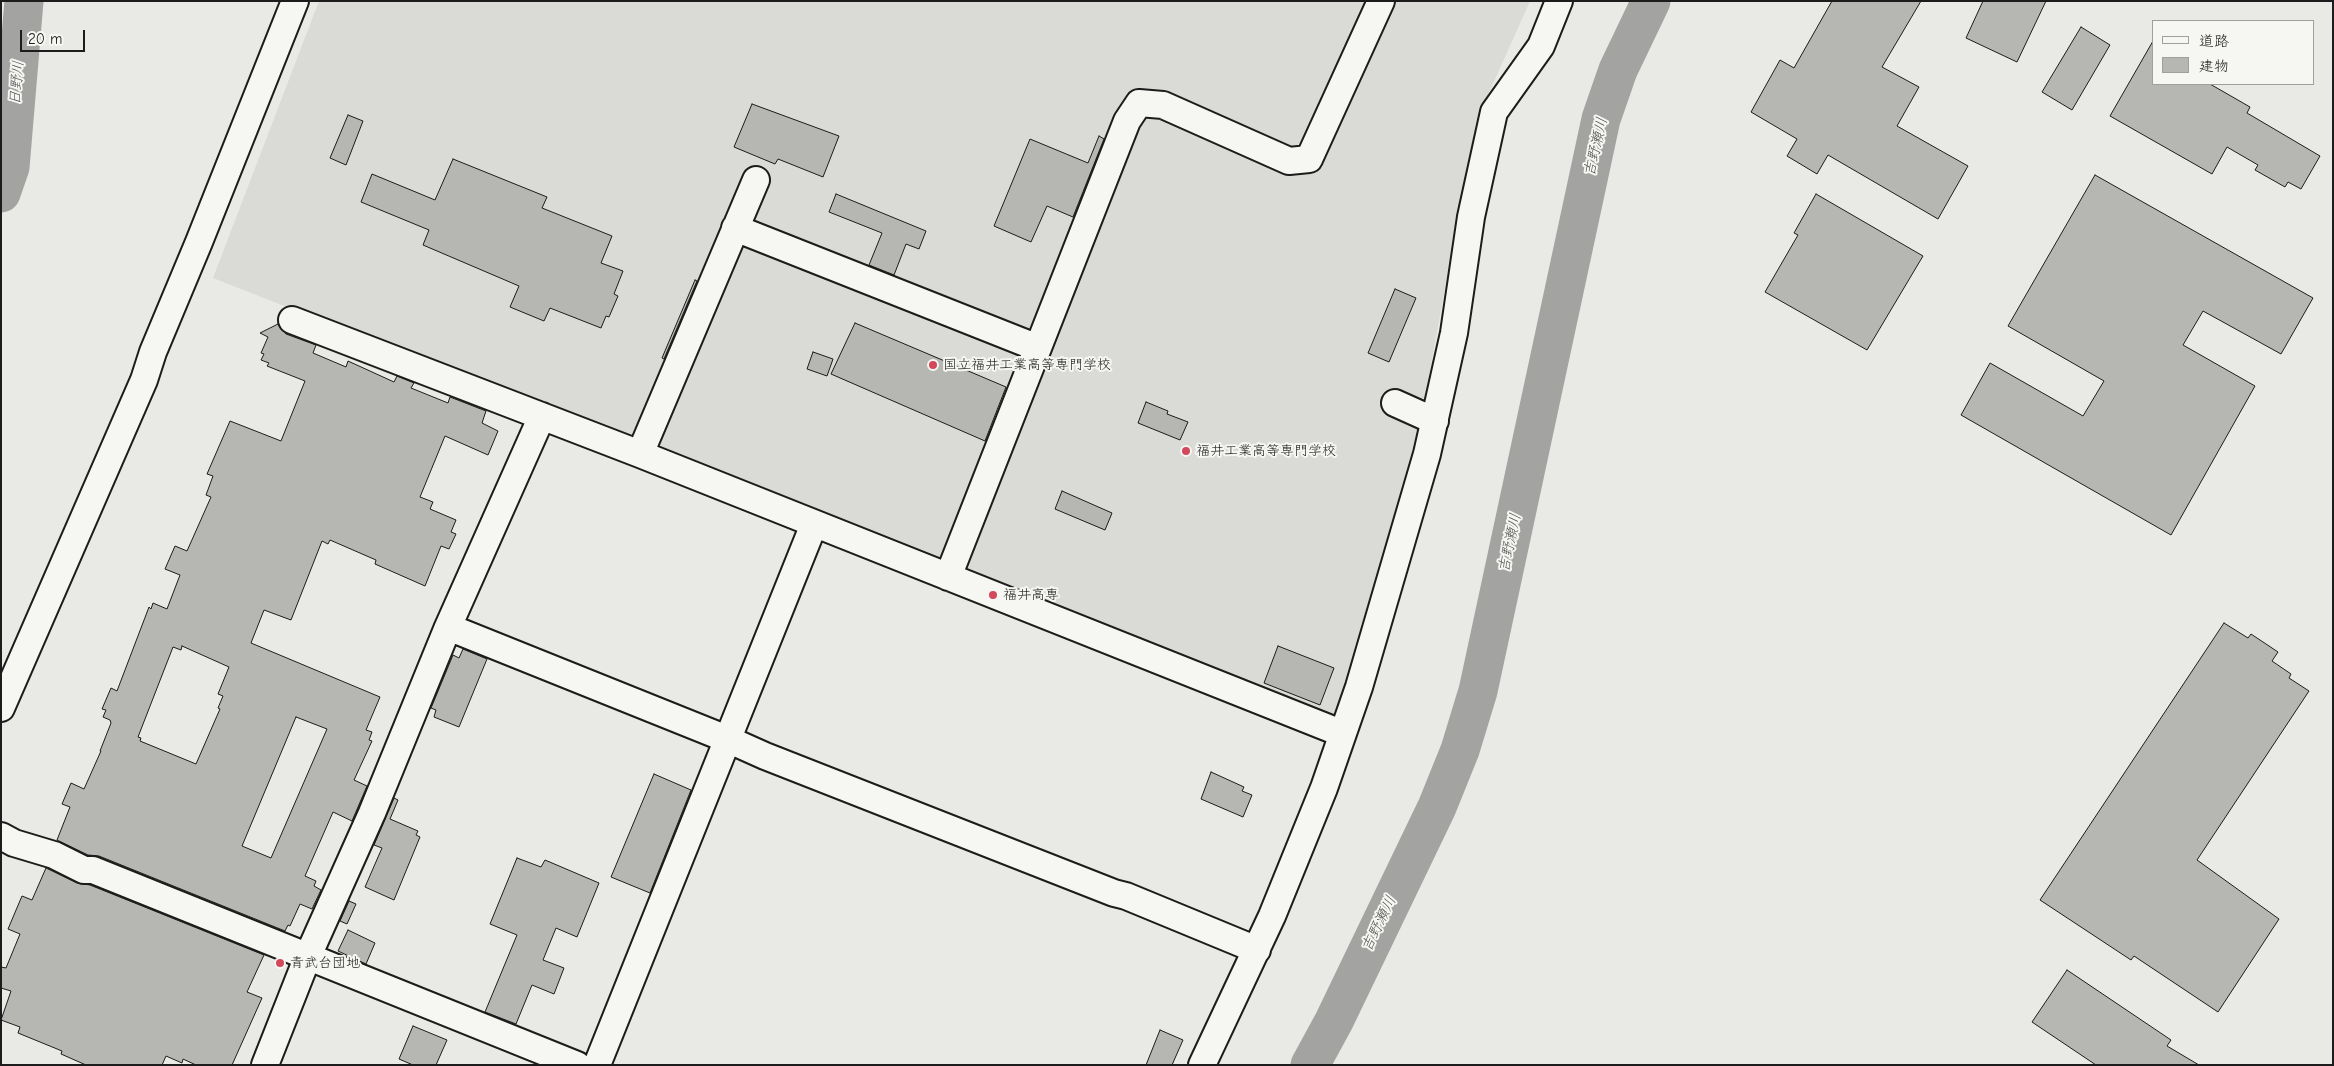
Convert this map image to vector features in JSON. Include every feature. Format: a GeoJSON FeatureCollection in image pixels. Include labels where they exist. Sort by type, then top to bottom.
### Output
{"type":"FeatureCollection","features":[{"type":"Feature","properties":{"kind":"street"},"geometry":{"type":"LineString","coordinates":[[1,708],[144,380],[153,352],[295,1]]}},
{"type":"Feature","properties":{"kind":"street"},"geometry":{"type":"LineString","coordinates":[[948,577],[1127,121],[1139,103],[1163,105],[1289,162],[1309,159],[1380,1]]}},
{"type":"Feature","properties":{"kind":"street"},"geometry":{"type":"LineString","coordinates":[[1202,1065],[1257,950],[1324,788],[1359,687],[1424,464],[1454,333],[1471,217],[1494,112],[1541,46],[1559,1]]}},
{"type":"Feature","properties":{"kind":"street"},"geometry":{"type":"LineString","coordinates":[[640,454],[756,180]]}},
{"type":"Feature","properties":{"kind":"street"},"geometry":{"type":"LineString","coordinates":[[735,228],[1038,348]]}},
{"type":"Feature","properties":{"kind":"street"},"geometry":{"type":"LineString","coordinates":[[292,320],[640,454],[1342,733]]}},
{"type":"Feature","properties":{"kind":"street"},"geometry":{"type":"LineString","coordinates":[[1395,403],[1434,421]]}},
{"type":"Feature","properties":{"kind":"street"},"geometry":{"type":"LineString","coordinates":[[265,1065],[308,956],[372,814],[448,628],[542,416]]}},
{"type":"Feature","properties":{"kind":"street"},"geometry":{"type":"LineString","coordinates":[[597,1065],[814,524]]}},
{"type":"Feature","properties":{"kind":"street"},"geometry":{"type":"LineString","coordinates":[[448,628],[727,739],[765,756],[1126,896],[1257,950]]}},
{"type":"Feature","properties":{"kind":"street"},"geometry":{"type":"LineString","coordinates":[[1,836],[14,843],[54,855],[84,870],[93,870],[577,1065]]}},
{"type":"Feature","properties":{"kind":"shaded area","name":"国立福井工業高等専門学校"},"geometry":{"type":"Polygon","coordinates":[[[319,1],[1530,1],[1484,104],[1449,266],[1415,452],[1335,718],[213,278],[319,1]]]}},
{"type":"Feature","properties":{"kind":"building"},"geometry":{"type":"Polygon","coordinates":[[[1832,1],[1921,1],[1882,67],[1919,87],[1897,126],[1968,166],[1938,219],[1828,155],[1817,174],[1787,156],[1797,139],[1751,112],[1780,60],[1794,68],[1832,1]]]}},
{"type":"Feature","properties":{"kind":"building"},"geometry":{"type":"Polygon","coordinates":[[[1983,1],[2046,1],[2017,62],[1966,38],[1983,1]]]}},
{"type":"Feature","properties":{"kind":"building"},"geometry":{"type":"Polygon","coordinates":[[[2081,27],[2110,45],[2072,110],[2042,92],[2081,27]]]}},
{"type":"Feature","properties":{"kind":"building"},"geometry":{"type":"Polygon","coordinates":[[[2152,43],[2152,85],[2212,85],[2250,107],[2247,113],[2320,156],[2301,189],[2288,182],[2285,187],[2255,170],[2258,165],[2227,147],[2212,174],[2110,116],[2152,43]]]}},
{"type":"Feature","properties":{"kind":"building"},"geometry":{"type":"Polygon","coordinates":[[[752,104],[839,136],[823,177],[778,159],[775,164],[734,147],[752,104]]]}},
{"type":"Feature","properties":{"kind":"building"},"geometry":{"type":"Polygon","coordinates":[[[348,115],[363,121],[346,165],[330,158],[348,115]]]}},
{"type":"Feature","properties":{"kind":"building"},"geometry":{"type":"Polygon","coordinates":[[[1099,136],[1104,139],[1073,217],[1047,206],[1031,242],[994,226],[1030,139],[1088,163],[1099,136]]]}},
{"type":"Feature","properties":{"kind":"building"},"geometry":{"type":"Polygon","coordinates":[[[453,159],[547,197],[542,208],[612,236],[601,263],[623,271],[614,294],[618,296],[609,317],[606,316],[601,328],[550,308],[544,321],[510,307],[519,286],[423,245],[429,230],[361,202],[372,174],[435,200],[453,159]]]}},
{"type":"Feature","properties":{"kind":"building"},"geometry":{"type":"Polygon","coordinates":[[[2095,175],[2313,298],[2281,354],[2203,311],[2183,345],[2255,386],[2171,535],[1961,415],[1990,363],[2083,416],[2104,381],[2008,326],[2095,175]]]}},
{"type":"Feature","properties":{"kind":"building"},"geometry":{"type":"Polygon","coordinates":[[[836,194],[926,231],[919,249],[906,244],[894,275],[869,265],[882,233],[829,212],[836,194]]]}},
{"type":"Feature","properties":{"kind":"building"},"geometry":{"type":"Polygon","coordinates":[[[1816,194],[1923,256],[1867,350],[1765,292],[1798,235],[1794,233],[1816,194]]]}},
{"type":"Feature","properties":{"kind":"building"},"geometry":{"type":"Polygon","coordinates":[[[695,280],[697,281],[664,359],[662,358],[695,280]]]}},
{"type":"Feature","properties":{"kind":"building"},"geometry":{"type":"Polygon","coordinates":[[[1395,289],[1416,298],[1389,362],[1368,353],[1395,289]]]}},
{"type":"Feature","properties":{"kind":"building"},"geometry":{"type":"Polygon","coordinates":[[[855,323],[1006,387],[985,441],[831,374],[855,323]]]}},
{"type":"Feature","properties":{"kind":"building"},"geometry":{"type":"Polygon","coordinates":[[[278,324],[286,334],[316,345],[313,353],[346,367],[348,361],[394,382],[397,376],[414,383],[411,388],[448,403],[450,397],[486,411],[482,423],[498,431],[488,455],[445,436],[420,497],[433,502],[430,509],[456,520],[451,532],[456,534],[449,549],[441,546],[425,586],[375,564],[376,560],[330,540],[328,544],[322,541],[291,620],[264,610],[251,643],[380,697],[366,730],[372,732],[369,740],[372,741],[354,780],[367,786],[352,821],[333,812],[305,876],[316,881],[314,886],[321,890],[312,909],[300,904],[290,926],[288,925],[285,931],[99,856],[88,855],[57,840],[70,807],[62,804],[71,783],[84,789],[101,751],[111,723],[110,720],[103,717],[106,710],[102,709],[111,688],[117,691],[149,607],[151,609],[153,603],[167,609],[180,575],[165,569],[175,546],[187,551],[211,497],[206,495],[213,476],[207,474],[230,421],[281,441],[305,381],[267,366],[269,363],[261,360],[264,354],[261,353],[268,337],[260,333],[278,324]],[[182,646],[181,650],[173,647],[138,737],[141,738],[140,741],[196,764],[220,709],[218,708],[223,696],[218,694],[229,667],[182,646]],[[296,717],[242,846],[271,858],[327,729],[296,717]]]}},
{"type":"Feature","properties":{"kind":"building"},"geometry":{"type":"Polygon","coordinates":[[[813,352],[833,359],[827,376],[807,369],[813,352]]]}},
{"type":"Feature","properties":{"kind":"building"},"geometry":{"type":"Polygon","coordinates":[[[1146,402],[1168,411],[1167,414],[1188,422],[1180,440],[1138,423],[1146,402]]]}},
{"type":"Feature","properties":{"kind":"building"},"geometry":{"type":"Polygon","coordinates":[[[1062,491],[1112,513],[1105,530],[1055,509],[1062,491]]]}},
{"type":"Feature","properties":{"kind":"building"},"geometry":{"type":"Polygon","coordinates":[[[2224,623],[2248,638],[2251,634],[2278,652],[2272,661],[2291,674],[2289,678],[2309,691],[2197,860],[2279,919],[2218,1012],[2134,956],[2131,960],[2040,900],[2224,623]]]}},
{"type":"Feature","properties":{"kind":"building"},"geometry":{"type":"Polygon","coordinates":[[[1278,646],[1334,668],[1320,705],[1264,683],[1278,646]]]}},
{"type":"Feature","properties":{"kind":"building"},"geometry":{"type":"Polygon","coordinates":[[[463,649],[487,659],[459,727],[434,717],[436,710],[431,708],[453,655],[459,658],[463,649]]]}},
{"type":"Feature","properties":{"kind":"building"},"geometry":{"type":"Polygon","coordinates":[[[1211,772],[1244,787],[1242,791],[1252,795],[1243,817],[1201,799],[1211,772]]]}},
{"type":"Feature","properties":{"kind":"building"},"geometry":{"type":"Polygon","coordinates":[[[654,774],[691,790],[650,893],[611,877],[654,774]]]}},
{"type":"Feature","properties":{"kind":"building"},"geometry":{"type":"Polygon","coordinates":[[[394,798],[398,800],[390,819],[418,831],[416,835],[420,837],[394,900],[365,887],[382,848],[374,845],[394,798]]]}},
{"type":"Feature","properties":{"kind":"building"},"geometry":{"type":"Polygon","coordinates":[[[517,858],[541,867],[545,860],[599,883],[577,937],[556,928],[543,960],[564,968],[554,994],[532,985],[516,1024],[485,1012],[517,935],[490,924],[517,858]]]}},
{"type":"Feature","properties":{"kind":"building"},"geometry":{"type":"Polygon","coordinates":[[[46,868],[77,883],[90,885],[264,955],[247,992],[262,998],[232,1065],[196,1065],[183,1059],[182,1063],[166,1056],[162,1065],[86,1065],[61,1054],[62,1051],[18,1033],[20,1027],[1,1020],[11,991],[1,988],[1,967],[6,968],[20,934],[8,929],[22,896],[32,900],[46,868]]]}},
{"type":"Feature","properties":{"kind":"building"},"geometry":{"type":"Polygon","coordinates":[[[349,901],[356,904],[347,924],[340,921],[349,901]]]}},
{"type":"Feature","properties":{"kind":"building"},"geometry":{"type":"Polygon","coordinates":[[[348,930],[375,943],[366,964],[338,951],[348,930]]]}},
{"type":"Feature","properties":{"kind":"building"},"geometry":{"type":"Polygon","coordinates":[[[2067,970],[2171,1040],[2167,1046],[2199,1065],[2096,1065],[2032,1022],[2067,970]]]}},
{"type":"Feature","properties":{"kind":"building"},"geometry":{"type":"Polygon","coordinates":[[[413,1026],[447,1040],[436,1065],[413,1065],[399,1059],[413,1026]]]}},
{"type":"Feature","properties":{"kind":"building"},"geometry":{"type":"Polygon","coordinates":[[[1160,1030],[1183,1040],[1172,1065],[1146,1065],[1160,1030]]]}},
{"type":"Feature","properties":{"kind":"waterway","name":"日野川"},"geometry":{"type":"LineString","coordinates":[[1,193],[10,167],[24,1]]}},
{"type":"Feature","properties":{"kind":"waterway","name":"吉野瀬川"},"geometry":{"type":"LineString","coordinates":[[1310,1065],[1334,1021],[1437,807],[1460,750],[1478,691],[1601,119],[1618,70],[1651,1]]}},
{"type":"Feature","properties":{"kind":"place","name":"国立福井工業高等専門学校"},"geometry":{"type":"Point","coordinates":[933,365]}},
{"type":"Feature","properties":{"kind":"place","name":"福井工業高等専門学校"},"geometry":{"type":"Point","coordinates":[1186,451]}},
{"type":"Feature","properties":{"kind":"place","name":"福井高専"},"geometry":{"type":"Point","coordinates":[993,595]}},
{"type":"Feature","properties":{"kind":"place","name":"青武台団地"},"geometry":{"type":"Point","coordinates":[280,963]}}]}
